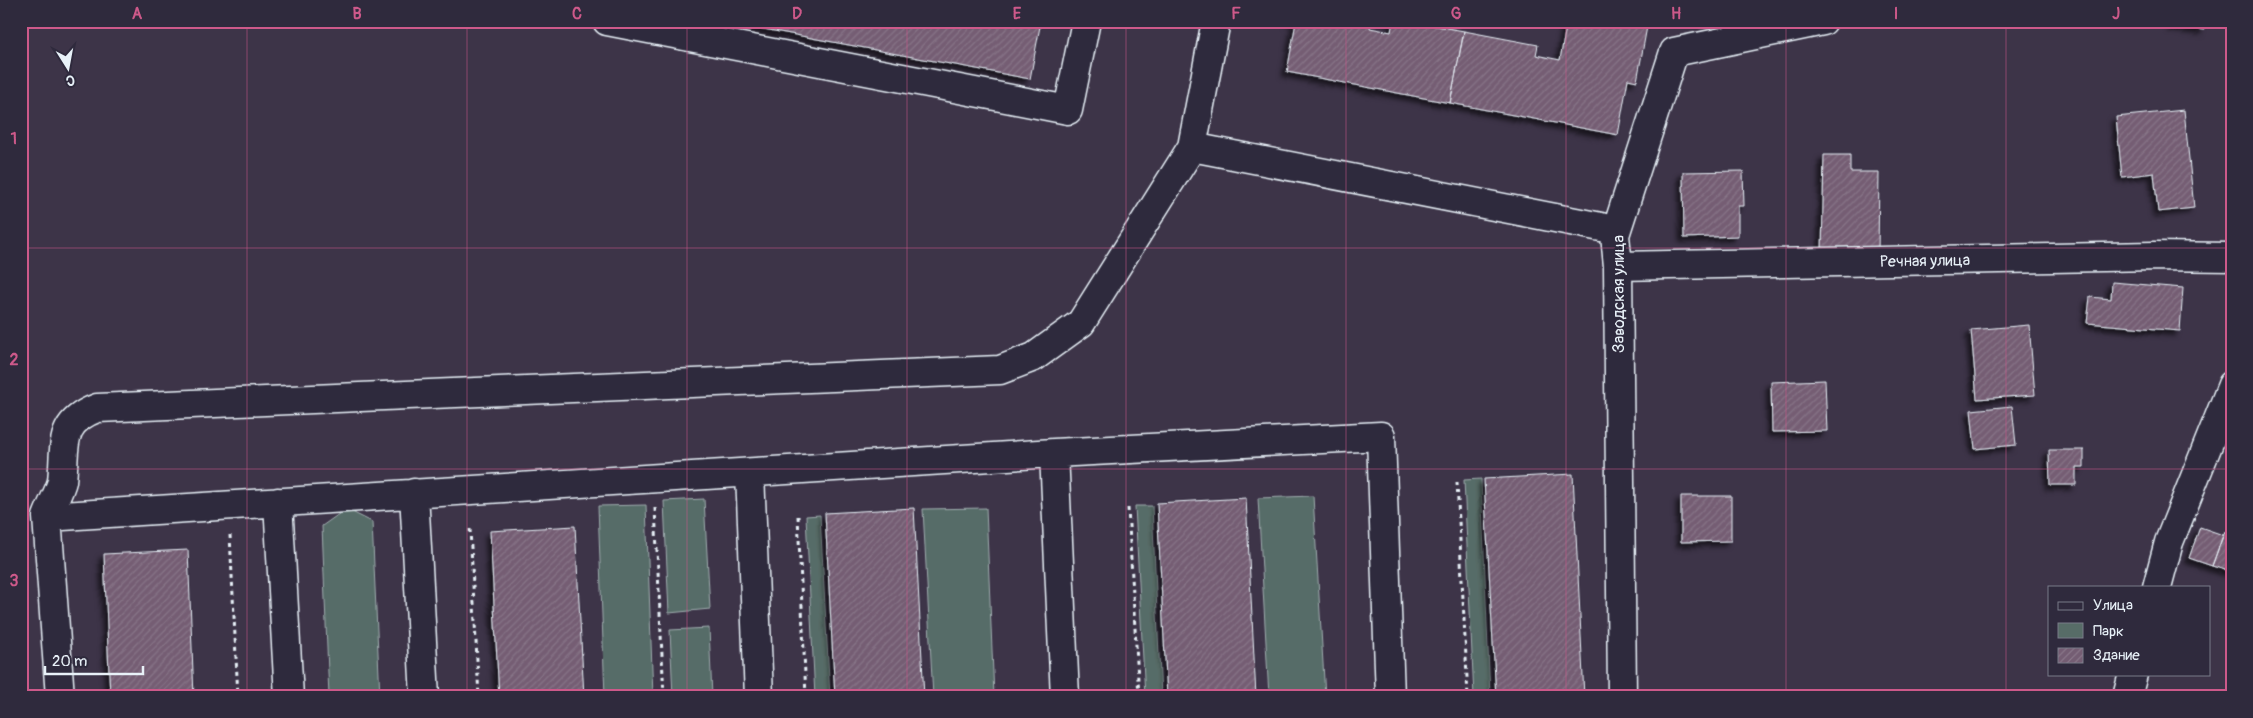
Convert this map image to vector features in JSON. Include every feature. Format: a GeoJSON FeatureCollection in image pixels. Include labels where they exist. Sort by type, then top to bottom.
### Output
{"type":"FeatureCollection","features":[{"type":"Feature","properties":{"kind":"street"},"geometry":{"type":"LineString","coordinates":[[607,21],[1068,110],[1086,21]]}},
{"type":"Feature","properties":{"kind":"street"},"geometry":{"type":"LineString","coordinates":[[60,697],[47,517],[52,501],[60,486],[62,452],[69,428],[81,414],[97,408],[1000,370],[1034,357],[1081,323],[1192,146],[1216,21]]}},
{"type":"Feature","properties":{"kind":"street","name":"Заводская улица"},"geometry":{"type":"LineString","coordinates":[[1622,697],[1618,266],[1616,235],[1674,52],[1824,21]]}},
{"type":"Feature","properties":{"kind":"street"},"geometry":{"type":"LineString","coordinates":[[1192,146],[1601,227]]}},
{"type":"Feature","properties":{"kind":"street","name":"Речная улица"},"geometry":{"type":"LineString","coordinates":[[1618,266],[2154,256],[2232,258]]}},
{"type":"Feature","properties":{"kind":"street"},"geometry":{"type":"LineString","coordinates":[[2157,586],[2169,542],[2232,385]]}},
{"type":"Feature","properties":{"kind":"street"},"geometry":{"type":"LineString","coordinates":[[47,517],[1054,453],[1381,436],[1390,697]]}},
{"type":"Feature","properties":{"kind":"street"},"geometry":{"type":"LineString","coordinates":[[1054,453],[1065,697]]}},
{"type":"Feature","properties":{"kind":"street"},"geometry":{"type":"LineString","coordinates":[[750,473],[759,697]]}},
{"type":"Feature","properties":{"kind":"street"},"geometry":{"type":"LineString","coordinates":[[414,493],[425,697]]}},
{"type":"Feature","properties":{"kind":"street"},"geometry":{"type":"LineString","coordinates":[[278,502],[289,697]]}},
{"type":"Feature","properties":{"kind":"street"},"geometry":{"type":"LineString","coordinates":[[2127,697],[2132,676]]}},
{"type":"Feature","properties":{"kind":"path"},"geometry":{"type":"LineString","coordinates":[[1457,482],[1468,697]]}},
{"type":"Feature","properties":{"kind":"path"},"geometry":{"type":"LineString","coordinates":[[655,501],[664,697]]}},
{"type":"Feature","properties":{"kind":"path"},"geometry":{"type":"LineString","coordinates":[[1128,508],[1139,697]]}},
{"type":"Feature","properties":{"kind":"path"},"geometry":{"type":"LineString","coordinates":[[798,516],[806,697]]}},
{"type":"Feature","properties":{"kind":"path"},"geometry":{"type":"LineString","coordinates":[[470,529],[479,697]]}},
{"type":"Feature","properties":{"kind":"path"},"geometry":{"type":"LineString","coordinates":[[230,534],[238,697]]}},
{"type":"Feature","properties":{"kind":"green space"},"geometry":{"type":"Polygon","coordinates":[[[1481,479],[1490,697],[1474,697],[1464,480],[1481,479]]]}},
{"type":"Feature","properties":{"kind":"green space"},"geometry":{"type":"Polygon","coordinates":[[[1313,496],[1325,697],[1269,697],[1258,498],[1313,496]]]}},
{"type":"Feature","properties":{"kind":"green space"},"geometry":{"type":"Polygon","coordinates":[[[704,499],[710,609],[669,613],[664,501],[704,499]]]}},
{"type":"Feature","properties":{"kind":"green space"},"geometry":{"type":"Polygon","coordinates":[[[646,505],[653,697],[605,697],[598,506],[646,505]]]}},
{"type":"Feature","properties":{"kind":"green space"},"geometry":{"type":"Polygon","coordinates":[[[1135,506],[1152,506],[1161,697],[1145,697],[1135,506]]]}},
{"type":"Feature","properties":{"kind":"green space"},"geometry":{"type":"Polygon","coordinates":[[[986,508],[994,697],[933,697],[923,509],[986,508]]]}},
{"type":"Feature","properties":{"kind":"green space"},"geometry":{"type":"Polygon","coordinates":[[[346,509],[372,522],[380,697],[329,697],[322,526],[346,509]]]}},
{"type":"Feature","properties":{"kind":"green space"},"geometry":{"type":"Polygon","coordinates":[[[820,515],[830,697],[815,697],[806,516],[820,515]]]}},
{"type":"Feature","properties":{"kind":"green space"},"geometry":{"type":"Polygon","coordinates":[[[709,628],[712,697],[673,697],[670,630],[709,628]]]}},
{"type":"Feature","properties":{"kind":"building"},"geometry":{"type":"Polygon","coordinates":[[[754,21],[1041,21],[1030,79],[753,27],[754,21]]]}},
{"type":"Feature","properties":{"kind":"building"},"geometry":{"type":"Polygon","coordinates":[[[1290,21],[1371,21],[1370,28],[1391,32],[1393,21],[1408,21],[1464,31],[1450,103],[1287,72],[1296,22],[1290,21]]]}},
{"type":"Feature","properties":{"kind":"building"},"geometry":{"type":"Polygon","coordinates":[[[1567,21],[1648,21],[1637,81],[1628,79],[1618,135],[1450,103],[1464,31],[1538,45],[1536,55],[1560,60],[1567,21]]]}},
{"type":"Feature","properties":{"kind":"building"},"geometry":{"type":"Polygon","coordinates":[[[2173,21],[2205,21],[2205,30],[2173,26],[2173,21]]]}},
{"type":"Feature","properties":{"kind":"building"},"geometry":{"type":"Polygon","coordinates":[[[2184,110],[2194,208],[2158,212],[2154,173],[2122,177],[2116,117],[2184,110]]]}},
{"type":"Feature","properties":{"kind":"building"},"geometry":{"type":"Polygon","coordinates":[[[1824,155],[1850,155],[1850,172],[1879,172],[1878,254],[1822,254],[1824,155]]]}},
{"type":"Feature","properties":{"kind":"building"},"geometry":{"type":"Polygon","coordinates":[[[1743,171],[1744,206],[1738,206],[1738,236],[1684,238],[1683,172],[1743,171]]]}},
{"type":"Feature","properties":{"kind":"building"},"geometry":{"type":"Polygon","coordinates":[[[2112,282],[2183,288],[2180,331],[2087,323],[2090,297],[2111,299],[2112,282]]]}},
{"type":"Feature","properties":{"kind":"building"},"geometry":{"type":"Polygon","coordinates":[[[2029,325],[2035,395],[1977,399],[1971,330],[2029,325]]]}},
{"type":"Feature","properties":{"kind":"building"},"geometry":{"type":"Polygon","coordinates":[[[1825,380],[1827,431],[1772,432],[1771,382],[1825,380]]]}},
{"type":"Feature","properties":{"kind":"building"},"geometry":{"type":"Polygon","coordinates":[[[2012,406],[2016,445],[1975,449],[1971,410],[2012,406]]]}},
{"type":"Feature","properties":{"kind":"building"},"geometry":{"type":"Polygon","coordinates":[[[2049,450],[2084,450],[2084,467],[2076,467],[2076,485],[2050,485],[2049,450]]]}},
{"type":"Feature","properties":{"kind":"building"},"geometry":{"type":"Polygon","coordinates":[[[1573,474],[1584,697],[1496,697],[1484,479],[1573,474]]]}},
{"type":"Feature","properties":{"kind":"building"},"geometry":{"type":"Polygon","coordinates":[[[1681,496],[1731,496],[1731,541],[1681,542],[1681,496]]]}},
{"type":"Feature","properties":{"kind":"building"},"geometry":{"type":"Polygon","coordinates":[[[1246,498],[1256,697],[1167,697],[1157,503],[1246,498]]]}},
{"type":"Feature","properties":{"kind":"building"},"geometry":{"type":"Polygon","coordinates":[[[914,508],[924,697],[835,697],[825,513],[914,508]]]}},
{"type":"Feature","properties":{"kind":"building"},"geometry":{"type":"Polygon","coordinates":[[[575,526],[584,697],[499,697],[490,531],[575,526]]]}},
{"type":"Feature","properties":{"kind":"building"},"geometry":{"type":"Polygon","coordinates":[[[2200,527],[2223,535],[2212,566],[2189,558],[2200,527]]]}},
{"type":"Feature","properties":{"kind":"building"},"geometry":{"type":"Polygon","coordinates":[[[2225,531],[2232,534],[2232,572],[2212,566],[2225,531]]]}},
{"type":"Feature","properties":{"kind":"building"},"geometry":{"type":"Polygon","coordinates":[[[188,550],[194,697],[110,697],[104,554],[188,550]]]}}]}
